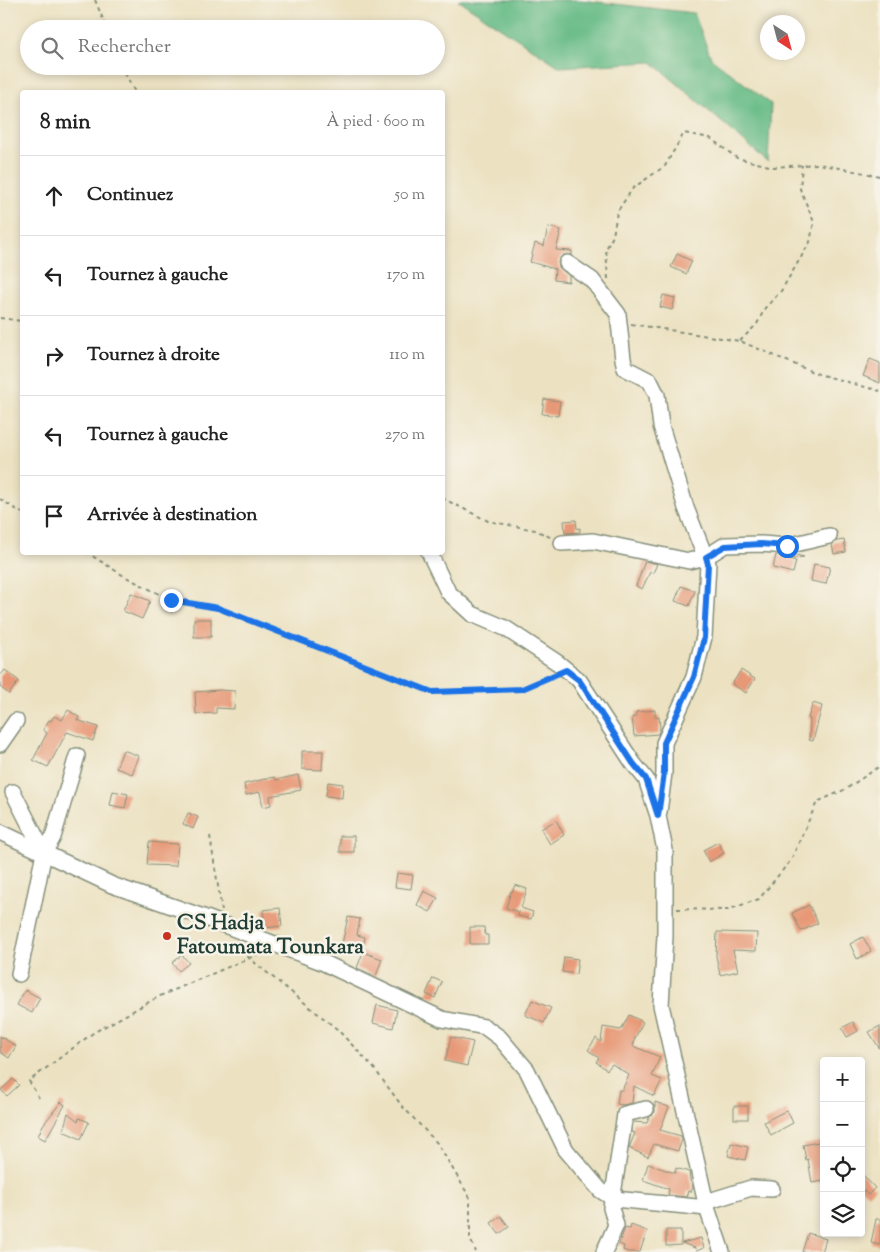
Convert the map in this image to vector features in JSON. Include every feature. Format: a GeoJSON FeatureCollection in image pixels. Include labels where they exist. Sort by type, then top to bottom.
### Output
{"type":"FeatureCollection","features":[{"type":"Feature","properties":{"kind":"street"},"geometry":{"type":"LineString","coordinates":[[567,263],[592,280],[618,314],[625,368],[650,382],[657,394],[661,426],[686,508],[708,564],[704,638],[694,677],[664,743],[664,773],[658,816]]}},
{"type":"Feature","properties":{"kind":"street"},"geometry":{"type":"LineString","coordinates":[[562,543],[593,542],[688,561],[706,557],[725,546],[761,544],[787,546],[829,536]]}},
{"type":"Feature","properties":{"kind":"street"},"geometry":{"type":"LineString","coordinates":[[430,555],[448,592],[472,614],[504,628],[579,680],[633,763],[646,779],[658,816],[665,850],[665,936],[661,1005],[706,1205],[722,1252]]}},
{"type":"Feature","properties":{"kind":"street"},"geometry":{"type":"LineString","coordinates":[[0,744],[16,721]]}},
{"type":"Feature","properties":{"kind":"street"},"geometry":{"type":"LineString","coordinates":[[19,974],[44,852],[53,837],[78,756]]}},
{"type":"Feature","properties":{"kind":"street"},"geometry":{"type":"LineString","coordinates":[[14,792],[44,852]]}},
{"type":"Feature","properties":{"kind":"street"},"geometry":{"type":"LineString","coordinates":[[0,832],[112,885],[322,962],[442,1019],[484,1026],[500,1038],[527,1070],[566,1150],[600,1190],[614,1199],[706,1205],[750,1188],[772,1189]]}},
{"type":"Feature","properties":{"kind":"street"},"geometry":{"type":"LineString","coordinates":[[604,1252],[616,1225],[611,1208],[614,1199],[625,1114],[646,1109]]}},
{"type":"Feature","properties":{"kind":"path"},"geometry":{"type":"LineString","coordinates":[[95,1],[104,20]]}},
{"type":"Feature","properties":{"kind":"path"},"geometry":{"type":"LineString","coordinates":[[126,75],[134,90]]}},
{"type":"Feature","properties":{"kind":"path"},"geometry":{"type":"LineString","coordinates":[[609,302],[606,249],[613,236],[617,212],[633,188],[665,166],[684,133],[710,138],[737,158],[773,167],[818,164],[880,176]]}},
{"type":"Feature","properties":{"kind":"path"},"geometry":{"type":"LineString","coordinates":[[740,341],[757,324],[766,308],[781,291],[810,242],[814,222],[800,190],[802,165]]}},
{"type":"Feature","properties":{"kind":"path"},"geometry":{"type":"LineString","coordinates":[[0,318],[20,321]]}},
{"type":"Feature","properties":{"kind":"path"},"geometry":{"type":"LineString","coordinates":[[620,327],[634,323],[740,341],[815,373],[880,392]]}},
{"type":"Feature","properties":{"kind":"path"},"geometry":{"type":"LineString","coordinates":[[0,499],[20,512]]}},
{"type":"Feature","properties":{"kind":"path"},"geometry":{"type":"LineString","coordinates":[[445,499],[488,520],[535,530],[562,543]]}},
{"type":"Feature","properties":{"kind":"path"},"geometry":{"type":"LineString","coordinates":[[91,555],[124,576],[171,600],[218,608],[432,692],[522,689],[566,670]]}},
{"type":"Feature","properties":{"kind":"path"},"geometry":{"type":"LineString","coordinates":[[665,909],[726,910],[759,899],[791,860],[817,802],[846,789],[880,766]]}},
{"type":"Feature","properties":{"kind":"path"},"geometry":{"type":"LineString","coordinates":[[210,836],[224,925],[249,958],[338,1029],[374,1067],[402,1106],[438,1144],[470,1198],[470,1239],[476,1252]]}},
{"type":"Feature","properties":{"kind":"path"},"geometry":{"type":"LineString","coordinates":[[38,1098],[29,1081],[93,1034],[160,996],[279,946]]}},
{"type":"Feature","properties":{"kind":"green space"},"geometry":{"type":"Polygon","coordinates":[[[458,0],[580,0],[694,13],[711,58],[771,104],[768,162],[652,62],[560,67],[458,0]]]}},
{"type":"Feature","properties":{"kind":"building"},"geometry":{"type":"Polygon","coordinates":[[[548,227],[561,230],[556,250],[572,251],[572,255],[563,255],[558,262],[559,267],[569,276],[569,282],[554,280],[555,269],[530,262],[535,243],[544,246],[548,227]]]}},
{"type":"Feature","properties":{"kind":"building"},"geometry":{"type":"Polygon","coordinates":[[[677,254],[692,261],[686,274],[671,267],[677,254]]]}},
{"type":"Feature","properties":{"kind":"building"},"geometry":{"type":"Polygon","coordinates":[[[663,295],[675,298],[672,310],[660,307],[663,295]]]}},
{"type":"Feature","properties":{"kind":"building"},"geometry":{"type":"Polygon","coordinates":[[[870,359],[880,363],[880,383],[863,376],[870,359]]]}},
{"type":"Feature","properties":{"kind":"building"},"geometry":{"type":"Polygon","coordinates":[[[544,399],[560,401],[558,416],[542,414],[544,399]]]}},
{"type":"Feature","properties":{"kind":"building"},"geometry":{"type":"Polygon","coordinates":[[[576,520],[577,529],[580,528],[580,532],[565,533],[564,521],[576,520]]]}},
{"type":"Feature","properties":{"kind":"building"},"geometry":{"type":"Polygon","coordinates":[[[844,540],[846,552],[834,554],[832,545],[837,541],[844,540]]]}},
{"type":"Feature","properties":{"kind":"building"},"geometry":{"type":"Polygon","coordinates":[[[793,554],[804,557],[789,559],[796,561],[793,573],[773,568],[776,555],[793,554]]]}},
{"type":"Feature","properties":{"kind":"building"},"geometry":{"type":"Polygon","coordinates":[[[645,561],[657,564],[653,573],[650,572],[642,589],[636,586],[645,561]]]}},
{"type":"Feature","properties":{"kind":"building"},"geometry":{"type":"Polygon","coordinates":[[[814,564],[830,567],[826,584],[811,581],[814,564]]]}},
{"type":"Feature","properties":{"kind":"building"},"geometry":{"type":"Polygon","coordinates":[[[681,586],[695,591],[689,606],[675,601],[681,586]]]}},
{"type":"Feature","properties":{"kind":"building"},"geometry":{"type":"Polygon","coordinates":[[[131,593],[150,601],[142,619],[123,611],[131,593]]]}},
{"type":"Feature","properties":{"kind":"building"},"geometry":{"type":"Polygon","coordinates":[[[194,619],[211,619],[211,637],[194,637],[194,619]]]}},
{"type":"Feature","properties":{"kind":"building"},"geometry":{"type":"Polygon","coordinates":[[[5,670],[19,681],[9,694],[0,687],[0,676],[5,670]]]}},
{"type":"Feature","properties":{"kind":"building"},"geometry":{"type":"Polygon","coordinates":[[[741,670],[755,679],[746,693],[732,684],[741,670]]]}},
{"type":"Feature","properties":{"kind":"building"},"geometry":{"type":"Polygon","coordinates":[[[235,691],[234,709],[216,708],[216,713],[196,714],[195,692],[235,691]]]}},
{"type":"Feature","properties":{"kind":"building"},"geometry":{"type":"Polygon","coordinates":[[[813,703],[822,706],[813,741],[809,740],[810,719],[808,718],[813,703]]]}},
{"type":"Feature","properties":{"kind":"building"},"geometry":{"type":"Polygon","coordinates":[[[68,710],[79,717],[77,720],[98,727],[93,741],[67,732],[48,767],[33,760],[47,733],[43,730],[49,720],[51,721],[54,716],[62,720],[68,710]]]}},
{"type":"Feature","properties":{"kind":"building"},"geometry":{"type":"Polygon","coordinates":[[[655,710],[655,717],[659,716],[660,728],[658,734],[634,736],[632,717],[636,717],[636,712],[655,710]]]}},
{"type":"Feature","properties":{"kind":"building"},"geometry":{"type":"Polygon","coordinates":[[[123,750],[139,756],[132,774],[116,768],[123,750]]]}},
{"type":"Feature","properties":{"kind":"building"},"geometry":{"type":"Polygon","coordinates":[[[302,751],[323,751],[322,770],[302,769],[302,751]]]}},
{"type":"Feature","properties":{"kind":"building"},"geometry":{"type":"Polygon","coordinates":[[[298,775],[301,790],[270,796],[271,805],[263,807],[260,792],[246,795],[244,784],[275,777],[276,780],[298,775]]]}},
{"type":"Feature","properties":{"kind":"building"},"geometry":{"type":"Polygon","coordinates":[[[328,782],[343,784],[342,798],[326,796],[328,782]]]}},
{"type":"Feature","properties":{"kind":"building"},"geometry":{"type":"Polygon","coordinates":[[[113,791],[128,794],[125,808],[110,805],[113,791]]]}},
{"type":"Feature","properties":{"kind":"building"},"geometry":{"type":"Polygon","coordinates":[[[188,813],[198,817],[193,829],[183,824],[188,813]]]}},
{"type":"Feature","properties":{"kind":"building"},"geometry":{"type":"Polygon","coordinates":[[[556,820],[564,835],[550,844],[541,829],[556,820]]]}},
{"type":"Feature","properties":{"kind":"building"},"geometry":{"type":"Polygon","coordinates":[[[340,836],[354,836],[354,852],[340,852],[340,836]]]}},
{"type":"Feature","properties":{"kind":"building"},"geometry":{"type":"Polygon","coordinates":[[[149,842],[178,844],[176,866],[147,865],[149,842]]]}},
{"type":"Feature","properties":{"kind":"building"},"geometry":{"type":"Polygon","coordinates":[[[718,842],[724,853],[709,862],[703,850],[718,842]]]}},
{"type":"Feature","properties":{"kind":"building"},"geometry":{"type":"Polygon","coordinates":[[[397,873],[413,875],[411,889],[395,887],[397,873]]]}},
{"type":"Feature","properties":{"kind":"building"},"geometry":{"type":"Polygon","coordinates":[[[515,885],[527,889],[521,908],[533,912],[531,919],[518,916],[519,912],[506,908],[511,891],[515,885]]]}},
{"type":"Feature","properties":{"kind":"building"},"geometry":{"type":"Polygon","coordinates":[[[424,891],[438,898],[430,912],[417,905],[424,891]]]}},
{"type":"Feature","properties":{"kind":"building"},"geometry":{"type":"Polygon","coordinates":[[[809,905],[818,923],[801,931],[792,913],[809,905]]]}},
{"type":"Feature","properties":{"kind":"building"},"geometry":{"type":"Polygon","coordinates":[[[280,908],[282,926],[265,928],[263,910],[280,908]]]}},
{"type":"Feature","properties":{"kind":"building"},"geometry":{"type":"Polygon","coordinates":[[[348,917],[360,919],[357,935],[365,937],[363,948],[342,944],[348,917]]]}},
{"type":"Feature","properties":{"kind":"building"},"geometry":{"type":"Polygon","coordinates":[[[470,927],[484,927],[485,935],[488,935],[488,944],[470,944],[470,927]]]}},
{"type":"Feature","properties":{"kind":"building"},"geometry":{"type":"Polygon","coordinates":[[[717,932],[757,933],[756,951],[733,950],[738,971],[720,975],[716,956],[717,932]]]}},
{"type":"Feature","properties":{"kind":"building"},"geometry":{"type":"Polygon","coordinates":[[[863,937],[871,951],[857,959],[850,944],[863,937]]]}},
{"type":"Feature","properties":{"kind":"building"},"geometry":{"type":"Polygon","coordinates":[[[363,952],[382,959],[376,976],[357,968],[363,952]]]}},
{"type":"Feature","properties":{"kind":"building"},"geometry":{"type":"Polygon","coordinates":[[[182,955],[189,963],[179,971],[172,963],[182,955]]]}},
{"type":"Feature","properties":{"kind":"building"},"geometry":{"type":"Polygon","coordinates":[[[564,957],[578,959],[576,974],[562,972],[564,957]]]}},
{"type":"Feature","properties":{"kind":"building"},"geometry":{"type":"Polygon","coordinates":[[[433,978],[442,982],[435,998],[426,994],[433,978]]]}},
{"type":"Feature","properties":{"kind":"building"},"geometry":{"type":"Polygon","coordinates":[[[25,990],[40,998],[32,1013],[17,1005],[25,990]]]}},
{"type":"Feature","properties":{"kind":"building"},"geometry":{"type":"Polygon","coordinates":[[[532,1000],[551,1008],[544,1023],[525,1015],[532,1000]]]}},
{"type":"Feature","properties":{"kind":"building"},"geometry":{"type":"Polygon","coordinates":[[[377,1005],[397,1010],[393,1028],[373,1023],[377,1005]]]}},
{"type":"Feature","properties":{"kind":"building"},"geometry":{"type":"Polygon","coordinates":[[[629,1015],[643,1022],[633,1046],[660,1057],[652,1076],[662,1080],[654,1096],[634,1086],[632,1103],[623,1105],[617,1104],[619,1090],[622,1090],[629,1075],[612,1064],[607,1070],[596,1062],[599,1058],[588,1050],[596,1038],[601,1042],[603,1027],[621,1030],[629,1015]]]}},
{"type":"Feature","properties":{"kind":"building"},"geometry":{"type":"Polygon","coordinates":[[[853,1022],[858,1031],[847,1037],[842,1028],[853,1022]]]}},
{"type":"Feature","properties":{"kind":"building"},"geometry":{"type":"Polygon","coordinates":[[[880,1026],[880,1049],[869,1032],[880,1026]]]}},
{"type":"Feature","properties":{"kind":"building"},"geometry":{"type":"Polygon","coordinates":[[[0,1036],[16,1046],[9,1058],[0,1052],[0,1036]]]}},
{"type":"Feature","properties":{"kind":"building"},"geometry":{"type":"Polygon","coordinates":[[[451,1037],[473,1042],[467,1066],[445,1061],[451,1037]]]}},
{"type":"Feature","properties":{"kind":"building"},"geometry":{"type":"Polygon","coordinates":[[[13,1079],[19,1085],[7,1096],[1,1090],[13,1079]]]}},
{"type":"Feature","properties":{"kind":"building"},"geometry":{"type":"Polygon","coordinates":[[[61,1102],[65,1105],[45,1140],[38,1136],[43,1125],[61,1102]]]}},
{"type":"Feature","properties":{"kind":"building"},"geometry":{"type":"Polygon","coordinates":[[[655,1102],[669,1107],[660,1130],[681,1136],[682,1140],[678,1151],[654,1144],[648,1157],[629,1148],[635,1133],[632,1132],[633,1122],[647,1123],[655,1112],[655,1102]]]}},
{"type":"Feature","properties":{"kind":"building"},"geometry":{"type":"Polygon","coordinates":[[[734,1106],[748,1106],[748,1119],[734,1119],[734,1106]]]}},
{"type":"Feature","properties":{"kind":"building"},"geometry":{"type":"Polygon","coordinates":[[[787,1110],[793,1123],[771,1135],[764,1122],[787,1110]]]}},
{"type":"Feature","properties":{"kind":"building"},"geometry":{"type":"Polygon","coordinates":[[[68,1113],[78,1121],[79,1118],[89,1122],[81,1139],[63,1131],[68,1113]]]}},
{"type":"Feature","properties":{"kind":"building"},"geometry":{"type":"Polygon","coordinates":[[[820,1142],[820,1182],[812,1183],[808,1159],[806,1160],[803,1145],[820,1142]]]}},
{"type":"Feature","properties":{"kind":"building"},"geometry":{"type":"Polygon","coordinates":[[[731,1143],[748,1147],[745,1160],[728,1156],[731,1143]]]}},
{"type":"Feature","properties":{"kind":"building"},"geometry":{"type":"Polygon","coordinates":[[[648,1164],[675,1173],[676,1168],[689,1172],[693,1187],[691,1192],[688,1191],[686,1197],[668,1195],[669,1189],[643,1180],[648,1164]]]}},
{"type":"Feature","properties":{"kind":"building"},"geometry":{"type":"Polygon","coordinates":[[[865,1177],[875,1188],[868,1195],[865,1192],[865,1177]]]}},
{"type":"Feature","properties":{"kind":"building"},"geometry":{"type":"Polygon","coordinates":[[[501,1216],[509,1227],[499,1234],[491,1223],[501,1216]]]}},
{"type":"Feature","properties":{"kind":"building"},"geometry":{"type":"Polygon","coordinates":[[[876,1219],[880,1219],[880,1245],[871,1243],[876,1219]]]}},
{"type":"Feature","properties":{"kind":"building"},"geometry":{"type":"Polygon","coordinates":[[[631,1225],[647,1231],[640,1252],[628,1252],[623,1250],[624,1246],[619,1244],[625,1228],[630,1229],[631,1225]]]}},
{"type":"Feature","properties":{"kind":"building"},"geometry":{"type":"Polygon","coordinates":[[[666,1230],[681,1230],[681,1245],[666,1246],[666,1230]]]}},
{"type":"Feature","properties":{"kind":"building"},"geometry":{"type":"Polygon","coordinates":[[[808,1233],[826,1239],[822,1252],[802,1252],[808,1233]]]}},
{"type":"Feature","properties":{"kind":"building"},"geometry":{"type":"Polygon","coordinates":[[[701,1238],[704,1248],[696,1251],[695,1248],[682,1243],[701,1238]]]}},
{"type":"Feature","properties":{"kind":"place","name":"CS Hadja Fatoumata Tounkara"},"geometry":{"type":"Point","coordinates":[167,936]}},
{"type":"Feature","properties":{"kind":"route"},"geometry":{"type":"LineString","coordinates":[[171,600],[218,608],[432,692],[522,689],[566,670],[579,680],[633,763],[646,779],[658,816],[664,773],[664,743],[694,677],[704,638],[708,564],[706,557],[725,546],[761,544],[787,546]]}}]}
